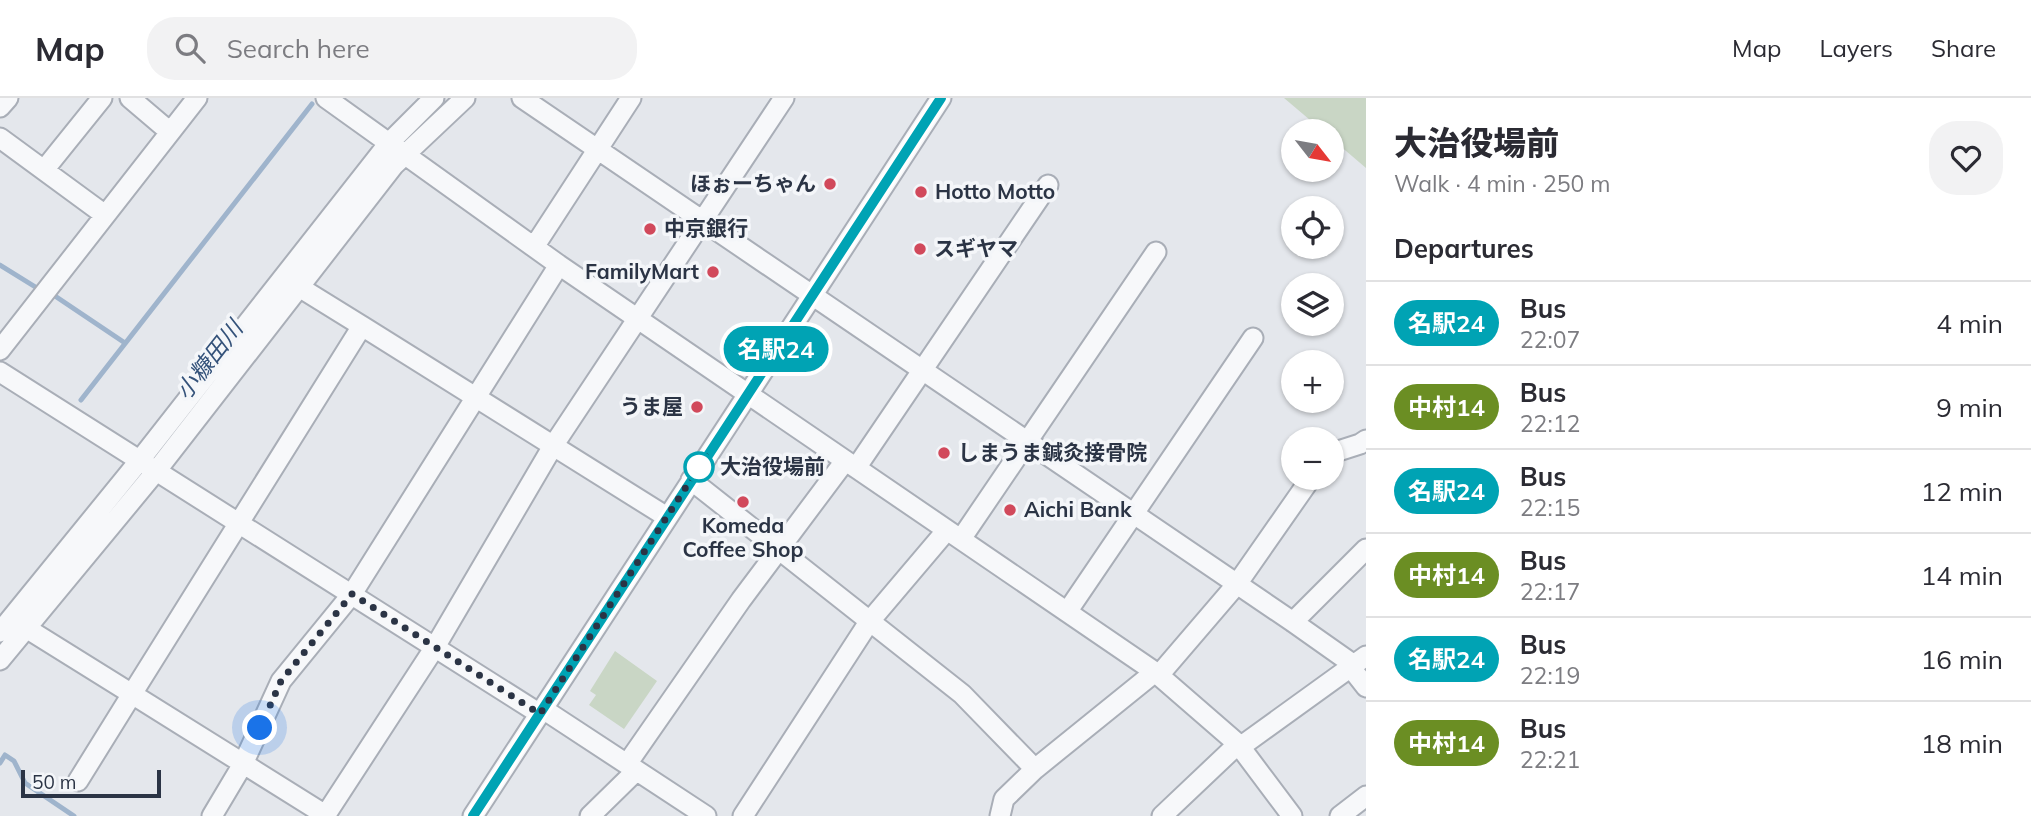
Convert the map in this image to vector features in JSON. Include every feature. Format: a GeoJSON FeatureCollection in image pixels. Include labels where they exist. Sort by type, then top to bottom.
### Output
{"type":"FeatureCollection","features":[{"type":"Feature","properties":{"kind":"street"},"geometry":{"type":"LineString","coordinates":[[0,107],[8,98]]}},
{"type":"Feature","properties":{"kind":"street"},"geometry":{"type":"LineString","coordinates":[[44,170],[103,98]]}},
{"type":"Feature","properties":{"kind":"street"},"geometry":{"type":"LineString","coordinates":[[130,98],[170,132]]}},
{"type":"Feature","properties":{"kind":"street"},"geometry":{"type":"LineString","coordinates":[[0,350],[197,98]]}},
{"type":"Feature","properties":{"kind":"street"},"geometry":{"type":"LineString","coordinates":[[326,98],[559,265],[1157,674],[1239,745],[1292,816]]}},
{"type":"Feature","properties":{"kind":"street"},"geometry":{"type":"LineString","coordinates":[[149,465],[435,98]]}},
{"type":"Feature","properties":{"kind":"street"},"geometry":{"type":"LineString","coordinates":[[0,660],[15,625],[299,287],[394,165],[397,149],[465,98]]}},
{"type":"Feature","properties":{"kind":"street"},"geometry":{"type":"LineString","coordinates":[[522,98],[1293,622],[1360,660]]}},
{"type":"Feature","properties":{"kind":"street"},"geometry":{"type":"LineString","coordinates":[[534,247],[631,98]]}},
{"type":"Feature","properties":{"kind":"street"},"geometry":{"type":"LineString","coordinates":[[15,625],[132,694],[326,816],[435,647],[553,446],[784,98]]}},
{"type":"Feature","properties":{"kind":"street"},"geometry":{"type":"LineString","coordinates":[[473,816],[941,98]]}},
{"type":"Feature","properties":{"kind":"street"},"geometry":{"type":"LineString","coordinates":[[0,138],[105,215]]}},
{"type":"Feature","properties":{"kind":"street"},"geometry":{"type":"LineString","coordinates":[[590,816],[632,768],[778,550],[851,464],[922,370],[1048,185]]}},
{"type":"Feature","properties":{"kind":"street"},"geometry":{"type":"LineString","coordinates":[[743,816],[869,622],[954,535],[1027,441],[1156,252]]}},
{"type":"Feature","properties":{"kind":"street"},"geometry":{"type":"LineString","coordinates":[[212,816],[243,764],[281,681],[352,594],[559,265]]}},
{"type":"Feature","properties":{"kind":"street"},"geometry":{"type":"LineString","coordinates":[[299,287],[667,517]]}},
{"type":"Feature","properties":{"kind":"street"},"geometry":{"type":"LineString","coordinates":[[78,780],[362,326]]}},
{"type":"Feature","properties":{"kind":"street"},"geometry":{"type":"LineString","coordinates":[[1067,612],[1253,338]]}},
{"type":"Feature","properties":{"kind":"street"},"geometry":{"type":"LineString","coordinates":[[3,380],[149,465],[706,816]]}},
{"type":"Feature","properties":{"kind":"street"},"geometry":{"type":"LineString","coordinates":[[1344,449],[1366,440]]}},
{"type":"Feature","properties":{"kind":"street"},"geometry":{"type":"LineString","coordinates":[[691,480],[962,694],[1035,769]]}},
{"type":"Feature","properties":{"kind":"street"},"geometry":{"type":"LineString","coordinates":[[1000,816],[1004,799],[1035,769],[1157,674],[1237,584],[1303,490]]}},
{"type":"Feature","properties":{"kind":"street"},"geometry":{"type":"LineString","coordinates":[[1293,622],[1366,549]]}},
{"type":"Feature","properties":{"kind":"street"},"geometry":{"type":"LineString","coordinates":[[1360,660],[1355,673],[1366,687]]}},
{"type":"Feature","properties":{"kind":"street"},"geometry":{"type":"LineString","coordinates":[[1163,816],[1239,745],[1360,660]]}},
{"type":"Feature","properties":{"kind":"street"},"geometry":{"type":"LineString","coordinates":[[1340,816],[1366,796]]}},
{"type":"Feature","properties":{"kind":"green space"},"geometry":{"type":"Polygon","coordinates":[[[1284,98],[1366,98],[1366,168],[1344,149],[1344,119],[1309,119],[1284,98]]]}},
{"type":"Feature","properties":{"kind":"green space"},"geometry":{"type":"Polygon","coordinates":[[[615,651],[657,681],[624,729],[589,705],[596,695],[590,691],[615,651]]]}},
{"type":"Feature","properties":{"kind":"waterway"},"geometry":{"type":"LineString","coordinates":[[81,400],[312,104]]}},
{"type":"Feature","properties":{"kind":"waterway"},"geometry":{"type":"LineString","coordinates":[[0,265],[37,288]]}},
{"type":"Feature","properties":{"kind":"waterway"},"geometry":{"type":"LineString","coordinates":[[55,296],[125,343]]}},
{"type":"Feature","properties":{"kind":"waterway"},"geometry":{"type":"LineString","coordinates":[[0,763],[5,755],[14,761],[25,783],[74,816]]}},
{"type":"Feature","properties":{"kind":"bus line","name":"名駅24"},"geometry":{"type":"LineString","coordinates":[[473,816],[941,98]]}},
{"type":"Feature","properties":{"kind":"place","name":"ほぉーちゃん"},"geometry":{"type":"Point","coordinates":[830,184]}},
{"type":"Feature","properties":{"kind":"place","name":"Hotto Motto"},"geometry":{"type":"Point","coordinates":[921,192]}},
{"type":"Feature","properties":{"kind":"place","name":"中京銀行"},"geometry":{"type":"Point","coordinates":[650,229]}},
{"type":"Feature","properties":{"kind":"place","name":"スギヤマ"},"geometry":{"type":"Point","coordinates":[920,249]}},
{"type":"Feature","properties":{"kind":"place","name":"FamilyMart"},"geometry":{"type":"Point","coordinates":[713,272]}},
{"type":"Feature","properties":{"kind":"place","name":"うま屋"},"geometry":{"type":"Point","coordinates":[697,407]}},
{"type":"Feature","properties":{"kind":"place","name":"しまうま鍼灸接骨院"},"geometry":{"type":"Point","coordinates":[944,453]}},
{"type":"Feature","properties":{"kind":"place","name":"大治役場前"},"geometry":{"type":"Point","coordinates":[699,467]}},
{"type":"Feature","properties":{"kind":"place","name":"Komeda Coffee Shop"},"geometry":{"type":"Point","coordinates":[743,502]}},
{"type":"Feature","properties":{"kind":"place","name":"Aichi Bank"},"geometry":{"type":"Point","coordinates":[1010,510]}},
{"type":"Feature","properties":{"kind":"route"},"geometry":{"type":"LineString","coordinates":[[260,728],[281,681],[352,594],[540,714],[706,456],[699,467]]}},
{"type":"Feature","properties":{"kind":"water label","name":"小糠田川"},"geometry":{"type":"Point","coordinates":[209,360]}}]}
